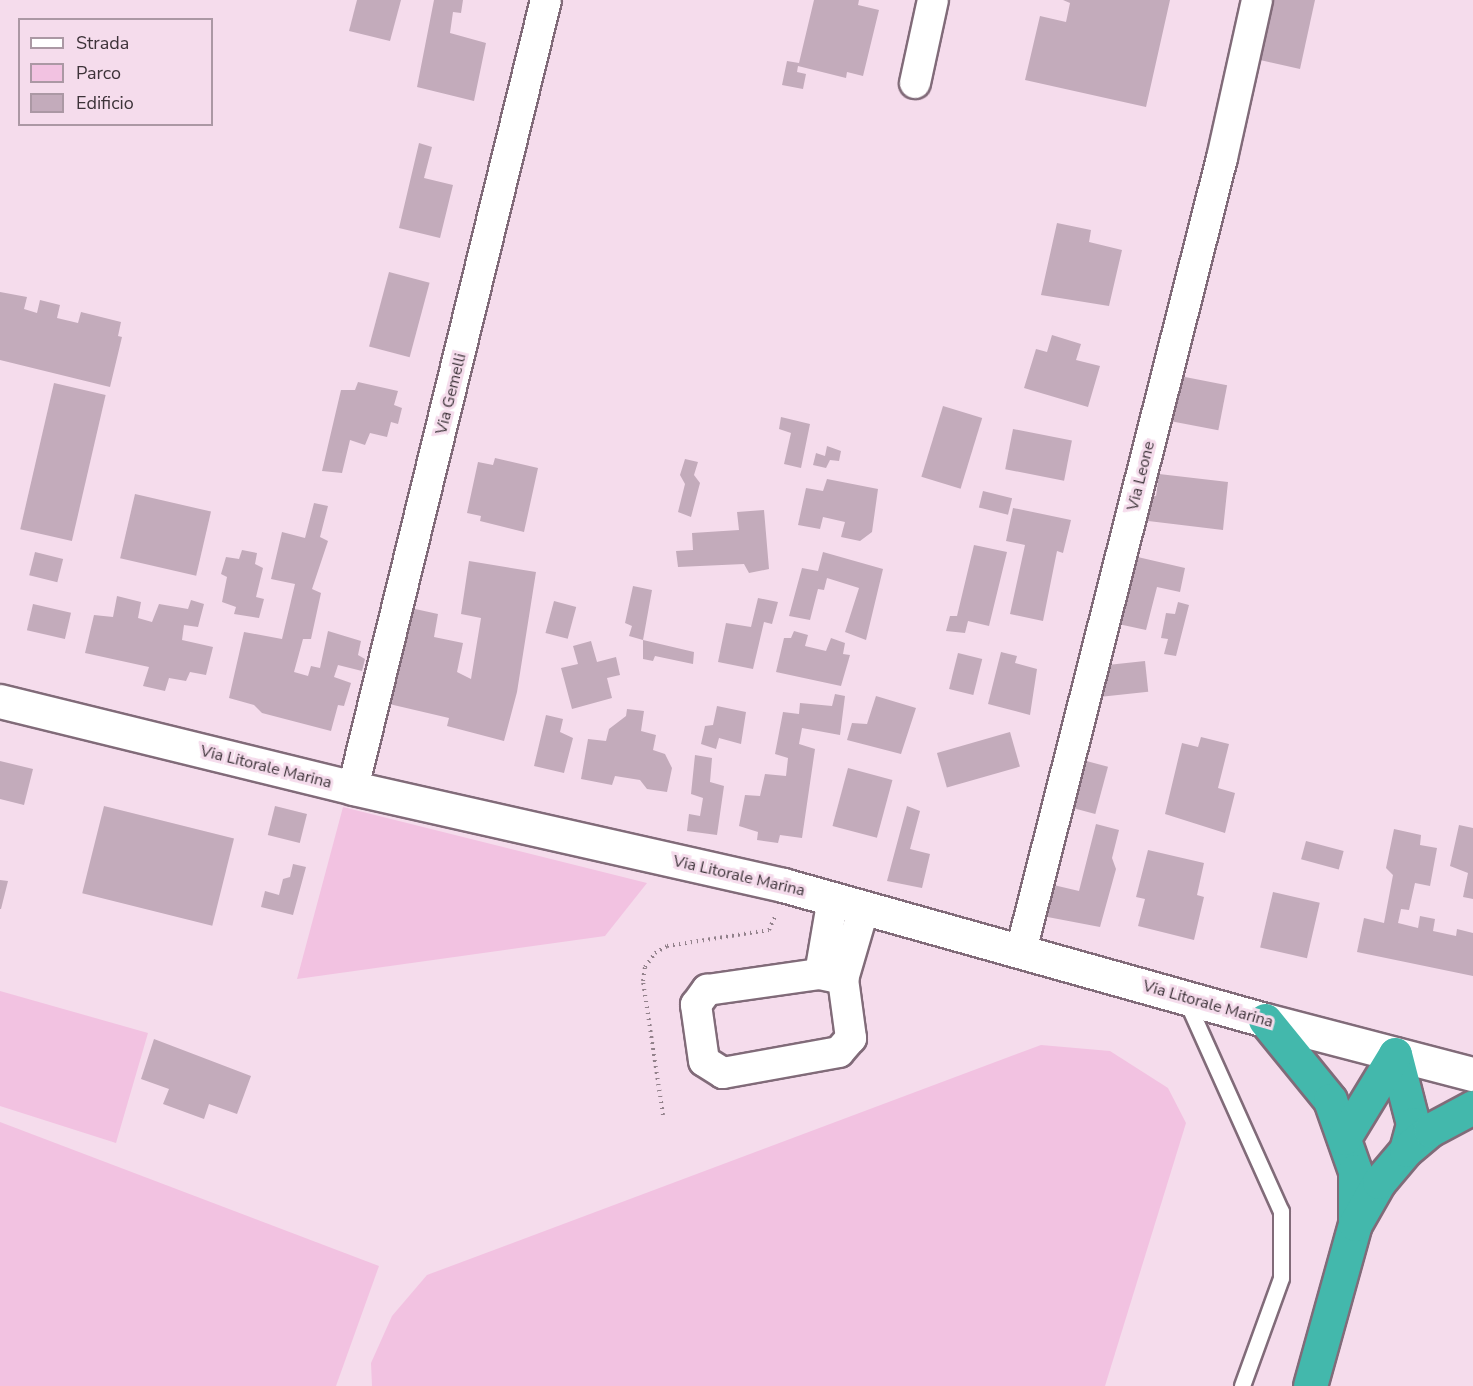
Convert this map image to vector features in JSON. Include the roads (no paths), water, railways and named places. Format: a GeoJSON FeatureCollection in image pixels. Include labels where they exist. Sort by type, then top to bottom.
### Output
{"type":"FeatureCollection","features":[{"type":"Feature","properties":{"kind":"highway"},"geometry":{"type":"LineString","coordinates":[[1265,1020],[1330,1100],[1354,1170],[1355,1224]]}},
{"type":"Feature","properties":{"kind":"highway"},"geometry":{"type":"LineString","coordinates":[[1344,1138],[1395,1054]]}},
{"type":"Feature","properties":{"kind":"highway"},"geometry":{"type":"LineString","coordinates":[[1395,1054],[1413,1124],[1406,1150]]}},
{"type":"Feature","properties":{"kind":"highway"},"geometry":{"type":"LineString","coordinates":[[1310,1386],[1355,1224],[1379,1182],[1406,1150],[1430,1130],[1473,1107]]}},
{"type":"Feature","properties":{"kind":"street","name":"Via Gemelli"},"geometry":{"type":"LineString","coordinates":[[353,788],[546,0]]}},
{"type":"Feature","properties":{"kind":"street"},"geometry":{"type":"LineString","coordinates":[[915,83],[933,0]]}},
{"type":"Feature","properties":{"kind":"street","name":"Via Leone"},"geometry":{"type":"LineString","coordinates":[[1021,951],[1222,158],[1257,0]]}},
{"type":"Feature","properties":{"kind":"street","name":"Via Litorale Marina"},"geometry":{"type":"LineString","coordinates":[[0,700],[353,788],[833,898],[1265,1020],[1473,1074]]}},
{"type":"Feature","properties":{"kind":"street"},"geometry":{"type":"LineString","coordinates":[[832,977],[707,990],[696,1005],[704,1061],[723,1073],[839,1052],[851,1038],[832,977],[833,898]]}},
{"type":"Feature","properties":{"kind":"street"},"geometry":{"type":"LineString","coordinates":[[832,977],[864,907]]}},
{"type":"Feature","properties":{"kind":"lane"},"geometry":{"type":"LineString","coordinates":[[1184,997],[1281,1211],[1281,1278],[1242,1386]]}}]}
